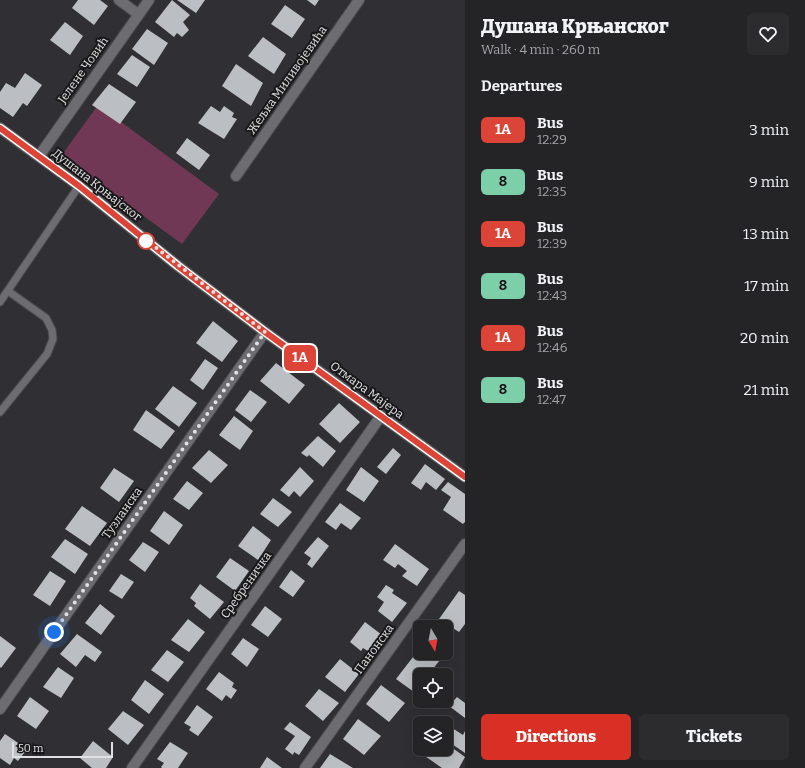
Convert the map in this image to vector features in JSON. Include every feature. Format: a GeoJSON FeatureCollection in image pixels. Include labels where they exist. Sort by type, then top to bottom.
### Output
{"type":"FeatureCollection","features":[{"type":"Feature","properties":{"kind":"street"},"geometry":{"type":"LineString","coordinates":[[119,0],[138,14]]}},
{"type":"Feature","properties":{"kind":"street","name":"Јелене Човић"},"geometry":{"type":"LineString","coordinates":[[39,156],[138,14],[150,0]]}},
{"type":"Feature","properties":{"kind":"street","name":"Жељка Миливојевића"},"geometry":{"type":"LineString","coordinates":[[236,176],[359,0]]}},
{"type":"Feature","properties":{"kind":"street","name":"Душана Крњајског"},"geometry":{"type":"LineString","coordinates":[[0,128],[79,186],[196,280]]}},
{"type":"Feature","properties":{"kind":"street","name":"Отмара Мајера"},"geometry":{"type":"LineString","coordinates":[[196,280],[465,477]]}},
{"type":"Feature","properties":{"kind":"street","name":"Тузланска"},"geometry":{"type":"LineString","coordinates":[[0,709],[265,332]]}},
{"type":"Feature","properties":{"kind":"street","name":"Сребреничка"},"geometry":{"type":"LineString","coordinates":[[132,768],[380,416]]}},
{"type":"Feature","properties":{"kind":"street","name":"Панонска"},"geometry":{"type":"LineString","coordinates":[[304,768],[465,544]]}},
{"type":"Feature","properties":{"kind":"lane"},"geometry":{"type":"LineString","coordinates":[[0,302],[79,186]]}},
{"type":"Feature","properties":{"kind":"lane"},"geometry":{"type":"LineString","coordinates":[[0,412],[47,354],[53,339],[51,325],[46,318],[8,291]]}},
{"type":"Feature","properties":{"kind":"shaded area"},"geometry":{"type":"Polygon","coordinates":[[[98,105],[219,194],[182,244],[61,156],[98,105]]]}},
{"type":"Feature","properties":{"kind":"building"},"geometry":{"type":"Polygon","coordinates":[[[78,0],[100,0],[108,6],[94,25],[72,8],[78,0]]]}},
{"type":"Feature","properties":{"kind":"building"},"geometry":{"type":"Polygon","coordinates":[[[172,0],[190,15],[183,22],[189,30],[182,37],[177,33],[174,37],[155,22],[172,0]]]}},
{"type":"Feature","properties":{"kind":"building"},"geometry":{"type":"Polygon","coordinates":[[[177,0],[205,0],[196,13],[177,0]]]}},
{"type":"Feature","properties":{"kind":"building"},"geometry":{"type":"Polygon","coordinates":[[[307,0],[319,0],[315,6],[307,0]]]}},
{"type":"Feature","properties":{"kind":"building"},"geometry":{"type":"Polygon","coordinates":[[[285,5],[305,19],[292,38],[271,24],[285,5]]]}},
{"type":"Feature","properties":{"kind":"building"},"geometry":{"type":"Polygon","coordinates":[[[65,22],[83,36],[70,55],[50,40],[65,22]]]}},
{"type":"Feature","properties":{"kind":"building"},"geometry":{"type":"Polygon","coordinates":[[[147,29],[168,43],[154,65],[132,49],[147,29]]]}},
{"type":"Feature","properties":{"kind":"building"},"geometry":{"type":"Polygon","coordinates":[[[263,37],[286,54],[274,74],[248,56],[263,37]]]}},
{"type":"Feature","properties":{"kind":"building"},"geometry":{"type":"Polygon","coordinates":[[[132,55],[150,67],[137,87],[117,74],[132,55]]]}},
{"type":"Feature","properties":{"kind":"building"},"geometry":{"type":"Polygon","coordinates":[[[236,64],[263,83],[251,106],[222,86],[236,64]]]}},
{"type":"Feature","properties":{"kind":"building"},"geometry":{"type":"Polygon","coordinates":[[[25,73],[42,85],[27,106],[23,103],[13,117],[0,108],[0,92],[6,83],[15,88],[25,73]]]}},
{"type":"Feature","properties":{"kind":"building"},"geometry":{"type":"Polygon","coordinates":[[[109,84],[136,102],[120,124],[92,105],[109,84]]]}},
{"type":"Feature","properties":{"kind":"building"},"geometry":{"type":"Polygon","coordinates":[[[211,106],[220,112],[224,106],[234,113],[232,117],[237,119],[224,139],[198,123],[211,106]]]}},
{"type":"Feature","properties":{"kind":"building"},"geometry":{"type":"Polygon","coordinates":[[[187,138],[210,155],[199,170],[176,153],[187,138]]]}},
{"type":"Feature","properties":{"kind":"building"},"geometry":{"type":"Polygon","coordinates":[[[213,321],[238,341],[222,362],[196,343],[213,321]]]}},
{"type":"Feature","properties":{"kind":"building"},"geometry":{"type":"Polygon","coordinates":[[[205,359],[218,368],[203,390],[190,380],[205,359]]]}},
{"type":"Feature","properties":{"kind":"building"},"geometry":{"type":"Polygon","coordinates":[[[276,363],[305,385],[289,404],[260,381],[276,363]]]}},
{"type":"Feature","properties":{"kind":"building"},"geometry":{"type":"Polygon","coordinates":[[[173,386],[197,403],[179,427],[155,409],[173,386]]]}},
{"type":"Feature","properties":{"kind":"building"},"geometry":{"type":"Polygon","coordinates":[[[250,390],[267,402],[251,422],[235,410],[250,390]]]}},
{"type":"Feature","properties":{"kind":"building"},"geometry":{"type":"Polygon","coordinates":[[[339,403],[360,422],[340,443],[319,424],[339,403]]]}},
{"type":"Feature","properties":{"kind":"building"},"geometry":{"type":"Polygon","coordinates":[[[146,410],[175,431],[161,449],[133,430],[146,410]]]}},
{"type":"Feature","properties":{"kind":"building"},"geometry":{"type":"Polygon","coordinates":[[[234,416],[253,431],[240,450],[219,435],[234,416]]]}},
{"type":"Feature","properties":{"kind":"building"},"geometry":{"type":"Polygon","coordinates":[[[318,436],[336,451],[323,467],[309,455],[307,457],[301,453],[318,436]]]}},
{"type":"Feature","properties":{"kind":"building"},"geometry":{"type":"Polygon","coordinates":[[[393,448],[401,455],[386,474],[377,467],[393,448]]]}},
{"type":"Feature","properties":{"kind":"building"},"geometry":{"type":"Polygon","coordinates":[[[209,450],[228,465],[211,483],[192,468],[209,450]]]}},
{"type":"Feature","properties":{"kind":"building"},"geometry":{"type":"Polygon","coordinates":[[[425,464],[445,479],[436,490],[426,482],[421,490],[411,483],[425,464]]]}},
{"type":"Feature","properties":{"kind":"building"},"geometry":{"type":"Polygon","coordinates":[[[300,467],[314,481],[300,497],[294,491],[289,497],[280,490],[300,467]]]}},
{"type":"Feature","properties":{"kind":"building"},"geometry":{"type":"Polygon","coordinates":[[[361,467],[379,481],[364,502],[346,490],[361,467]]]}},
{"type":"Feature","properties":{"kind":"building"},"geometry":{"type":"Polygon","coordinates":[[[114,468],[134,481],[119,502],[100,488],[114,468]]]}},
{"type":"Feature","properties":{"kind":"building"},"geometry":{"type":"Polygon","coordinates":[[[187,481],[203,493],[189,510],[173,499],[187,481]]]}},
{"type":"Feature","properties":{"kind":"building"},"geometry":{"type":"Polygon","coordinates":[[[448,482],[465,494],[465,522],[463,524],[443,510],[451,497],[441,490],[448,482]]]}},
{"type":"Feature","properties":{"kind":"building"},"geometry":{"type":"Polygon","coordinates":[[[273,498],[292,512],[278,527],[260,514],[273,498]]]}},
{"type":"Feature","properties":{"kind":"building"},"geometry":{"type":"Polygon","coordinates":[[[340,503],[361,518],[351,530],[341,523],[336,530],[325,522],[340,503]]]}},
{"type":"Feature","properties":{"kind":"building"},"geometry":{"type":"Polygon","coordinates":[[[82,506],[107,523],[90,546],[65,529],[82,506]]]}},
{"type":"Feature","properties":{"kind":"building"},"geometry":{"type":"Polygon","coordinates":[[[164,511],[183,525],[169,545],[150,531],[164,511]]]}},
{"type":"Feature","properties":{"kind":"building"},"geometry":{"type":"Polygon","coordinates":[[[253,526],[271,540],[258,560],[238,546],[253,526]]]}},
{"type":"Feature","properties":{"kind":"building"},"geometry":{"type":"Polygon","coordinates":[[[318,537],[329,546],[312,568],[307,564],[311,558],[304,553],[318,537]]]}},
{"type":"Feature","properties":{"kind":"building"},"geometry":{"type":"Polygon","coordinates":[[[65,539],[88,554],[75,574],[51,557],[65,539]]]}},
{"type":"Feature","properties":{"kind":"building"},"geometry":{"type":"Polygon","coordinates":[[[143,542],[159,552],[145,572],[129,560],[143,542]]]}},
{"type":"Feature","properties":{"kind":"building"},"geometry":{"type":"Polygon","coordinates":[[[395,544],[429,569],[417,586],[402,576],[407,571],[398,564],[395,568],[383,560],[395,544]]]}},
{"type":"Feature","properties":{"kind":"building"},"geometry":{"type":"Polygon","coordinates":[[[230,558],[249,571],[235,591],[216,577],[230,558]]]}},
{"type":"Feature","properties":{"kind":"building"},"geometry":{"type":"Polygon","coordinates":[[[291,570],[305,581],[293,597],[279,587],[291,570]]]}},
{"type":"Feature","properties":{"kind":"building"},"geometry":{"type":"Polygon","coordinates":[[[50,571],[66,581],[50,606],[33,595],[50,571]]]}},
{"type":"Feature","properties":{"kind":"building"},"geometry":{"type":"Polygon","coordinates":[[[121,574],[134,582],[122,599],[109,591],[121,574]]]}},
{"type":"Feature","properties":{"kind":"building"},"geometry":{"type":"Polygon","coordinates":[[[200,584],[224,602],[210,619],[194,606],[196,603],[190,598],[200,584]]]}},
{"type":"Feature","properties":{"kind":"building"},"geometry":{"type":"Polygon","coordinates":[[[386,585],[394,590],[392,593],[407,603],[392,622],[378,611],[384,602],[377,597],[386,585]]]}},
{"type":"Feature","properties":{"kind":"building"},"geometry":{"type":"Polygon","coordinates":[[[459,591],[465,595],[465,624],[459,632],[453,628],[453,620],[439,619],[459,591]]]}},
{"type":"Feature","properties":{"kind":"building"},"geometry":{"type":"Polygon","coordinates":[[[100,604],[115,616],[101,635],[85,623],[100,604]]]}},
{"type":"Feature","properties":{"kind":"building"},"geometry":{"type":"Polygon","coordinates":[[[265,606],[282,619],[268,637],[251,625],[265,606]]]}},
{"type":"Feature","properties":{"kind":"building"},"geometry":{"type":"Polygon","coordinates":[[[188,619],[205,632],[189,652],[171,640],[188,619]]]}},
{"type":"Feature","properties":{"kind":"building"},"geometry":{"type":"Polygon","coordinates":[[[365,622],[382,635],[371,653],[363,648],[361,651],[350,642],[365,622]]]}},
{"type":"Feature","properties":{"kind":"building"},"geometry":{"type":"Polygon","coordinates":[[[77,634],[102,652],[95,662],[85,655],[76,667],[60,654],[77,634]]]}},
{"type":"Feature","properties":{"kind":"building"},"geometry":{"type":"Polygon","coordinates":[[[0,636],[16,648],[1,668],[0,667],[0,636]]]}},
{"type":"Feature","properties":{"kind":"building"},"geometry":{"type":"Polygon","coordinates":[[[243,638],[259,649],[247,667],[231,654],[243,638]]]}},
{"type":"Feature","properties":{"kind":"building"},"geometry":{"type":"Polygon","coordinates":[[[167,650],[184,662],[168,682],[151,670],[167,650]]]}},
{"type":"Feature","properties":{"kind":"building"},"geometry":{"type":"Polygon","coordinates":[[[413,657],[413,660],[440,660],[434,668],[413,668],[413,691],[396,679],[413,657]]]}},
{"type":"Feature","properties":{"kind":"building"},"geometry":{"type":"Polygon","coordinates":[[[340,659],[359,674],[345,692],[325,677],[340,659]]]}},
{"type":"Feature","properties":{"kind":"building"},"geometry":{"type":"Polygon","coordinates":[[[58,667],[74,678],[61,698],[43,687],[58,667]]]}},
{"type":"Feature","properties":{"kind":"building"},"geometry":{"type":"Polygon","coordinates":[[[219,672],[234,683],[232,687],[237,690],[231,699],[226,695],[222,701],[206,689],[219,672]]]}},
{"type":"Feature","properties":{"kind":"building"},"geometry":{"type":"Polygon","coordinates":[[[145,680],[164,694],[149,714],[131,700],[145,680]]]}},
{"type":"Feature","properties":{"kind":"building"},"geometry":{"type":"Polygon","coordinates":[[[381,685],[405,703],[389,722],[366,704],[381,685]]]}},
{"type":"Feature","properties":{"kind":"building"},"geometry":{"type":"Polygon","coordinates":[[[319,689],[339,703],[323,721],[305,706],[319,689]]]}},
{"type":"Feature","properties":{"kind":"building"},"geometry":{"type":"Polygon","coordinates":[[[30,697],[49,711],[36,729],[17,716],[30,697]]]}},
{"type":"Feature","properties":{"kind":"building"},"geometry":{"type":"Polygon","coordinates":[[[457,697],[465,703],[465,718],[452,708],[453,708],[453,702],[457,697]]]}},
{"type":"Feature","properties":{"kind":"building"},"geometry":{"type":"Polygon","coordinates":[[[197,705],[213,717],[198,736],[189,730],[191,727],[184,723],[197,705]]]}},
{"type":"Feature","properties":{"kind":"building"},"geometry":{"type":"Polygon","coordinates":[[[123,711],[144,725],[128,745],[108,729],[123,711]]]}},
{"type":"Feature","properties":{"kind":"building"},"geometry":{"type":"Polygon","coordinates":[[[358,719],[381,736],[364,755],[343,739],[358,719]]]}},
{"type":"Feature","properties":{"kind":"building"},"geometry":{"type":"Polygon","coordinates":[[[290,722],[311,737],[299,755],[294,752],[293,755],[285,749],[295,736],[284,729],[290,722]]]}},
{"type":"Feature","properties":{"kind":"building"},"geometry":{"type":"Polygon","coordinates":[[[453,729],[463,735],[465,731],[465,753],[453,745],[453,729]]]}},
{"type":"Feature","properties":{"kind":"building"},"geometry":{"type":"Polygon","coordinates":[[[5,734],[27,749],[18,761],[14,758],[10,765],[0,758],[0,741],[5,734]]]}},
{"type":"Feature","properties":{"kind":"building"},"geometry":{"type":"Polygon","coordinates":[[[93,741],[113,757],[106,768],[92,768],[80,758],[93,741]]]}},
{"type":"Feature","properties":{"kind":"building"},"geometry":{"type":"Polygon","coordinates":[[[170,742],[188,753],[178,768],[162,768],[161,767],[164,763],[157,759],[170,742]]]}},
{"type":"Feature","properties":{"kind":"building"},"geometry":{"type":"Polygon","coordinates":[[[453,748],[465,757],[459,768],[442,768],[425,756],[453,756],[453,748]]]}},
{"type":"Feature","properties":{"kind":"building"},"geometry":{"type":"Polygon","coordinates":[[[330,754],[353,768],[320,768],[330,754]]]}},
{"type":"Feature","properties":{"kind":"building"},"geometry":{"type":"Polygon","coordinates":[[[267,757],[282,768],[260,768],[267,757]]]}},
{"type":"Feature","properties":{"kind":"bus line","name":"1A"},"geometry":{"type":"LineString","coordinates":[[0,128],[79,186],[178,266],[265,332],[465,477]]}},
{"type":"Feature","properties":{"kind":"route"},"geometry":{"type":"LineString","coordinates":[[54,632],[265,332],[141,236],[146,241]]}}]}
